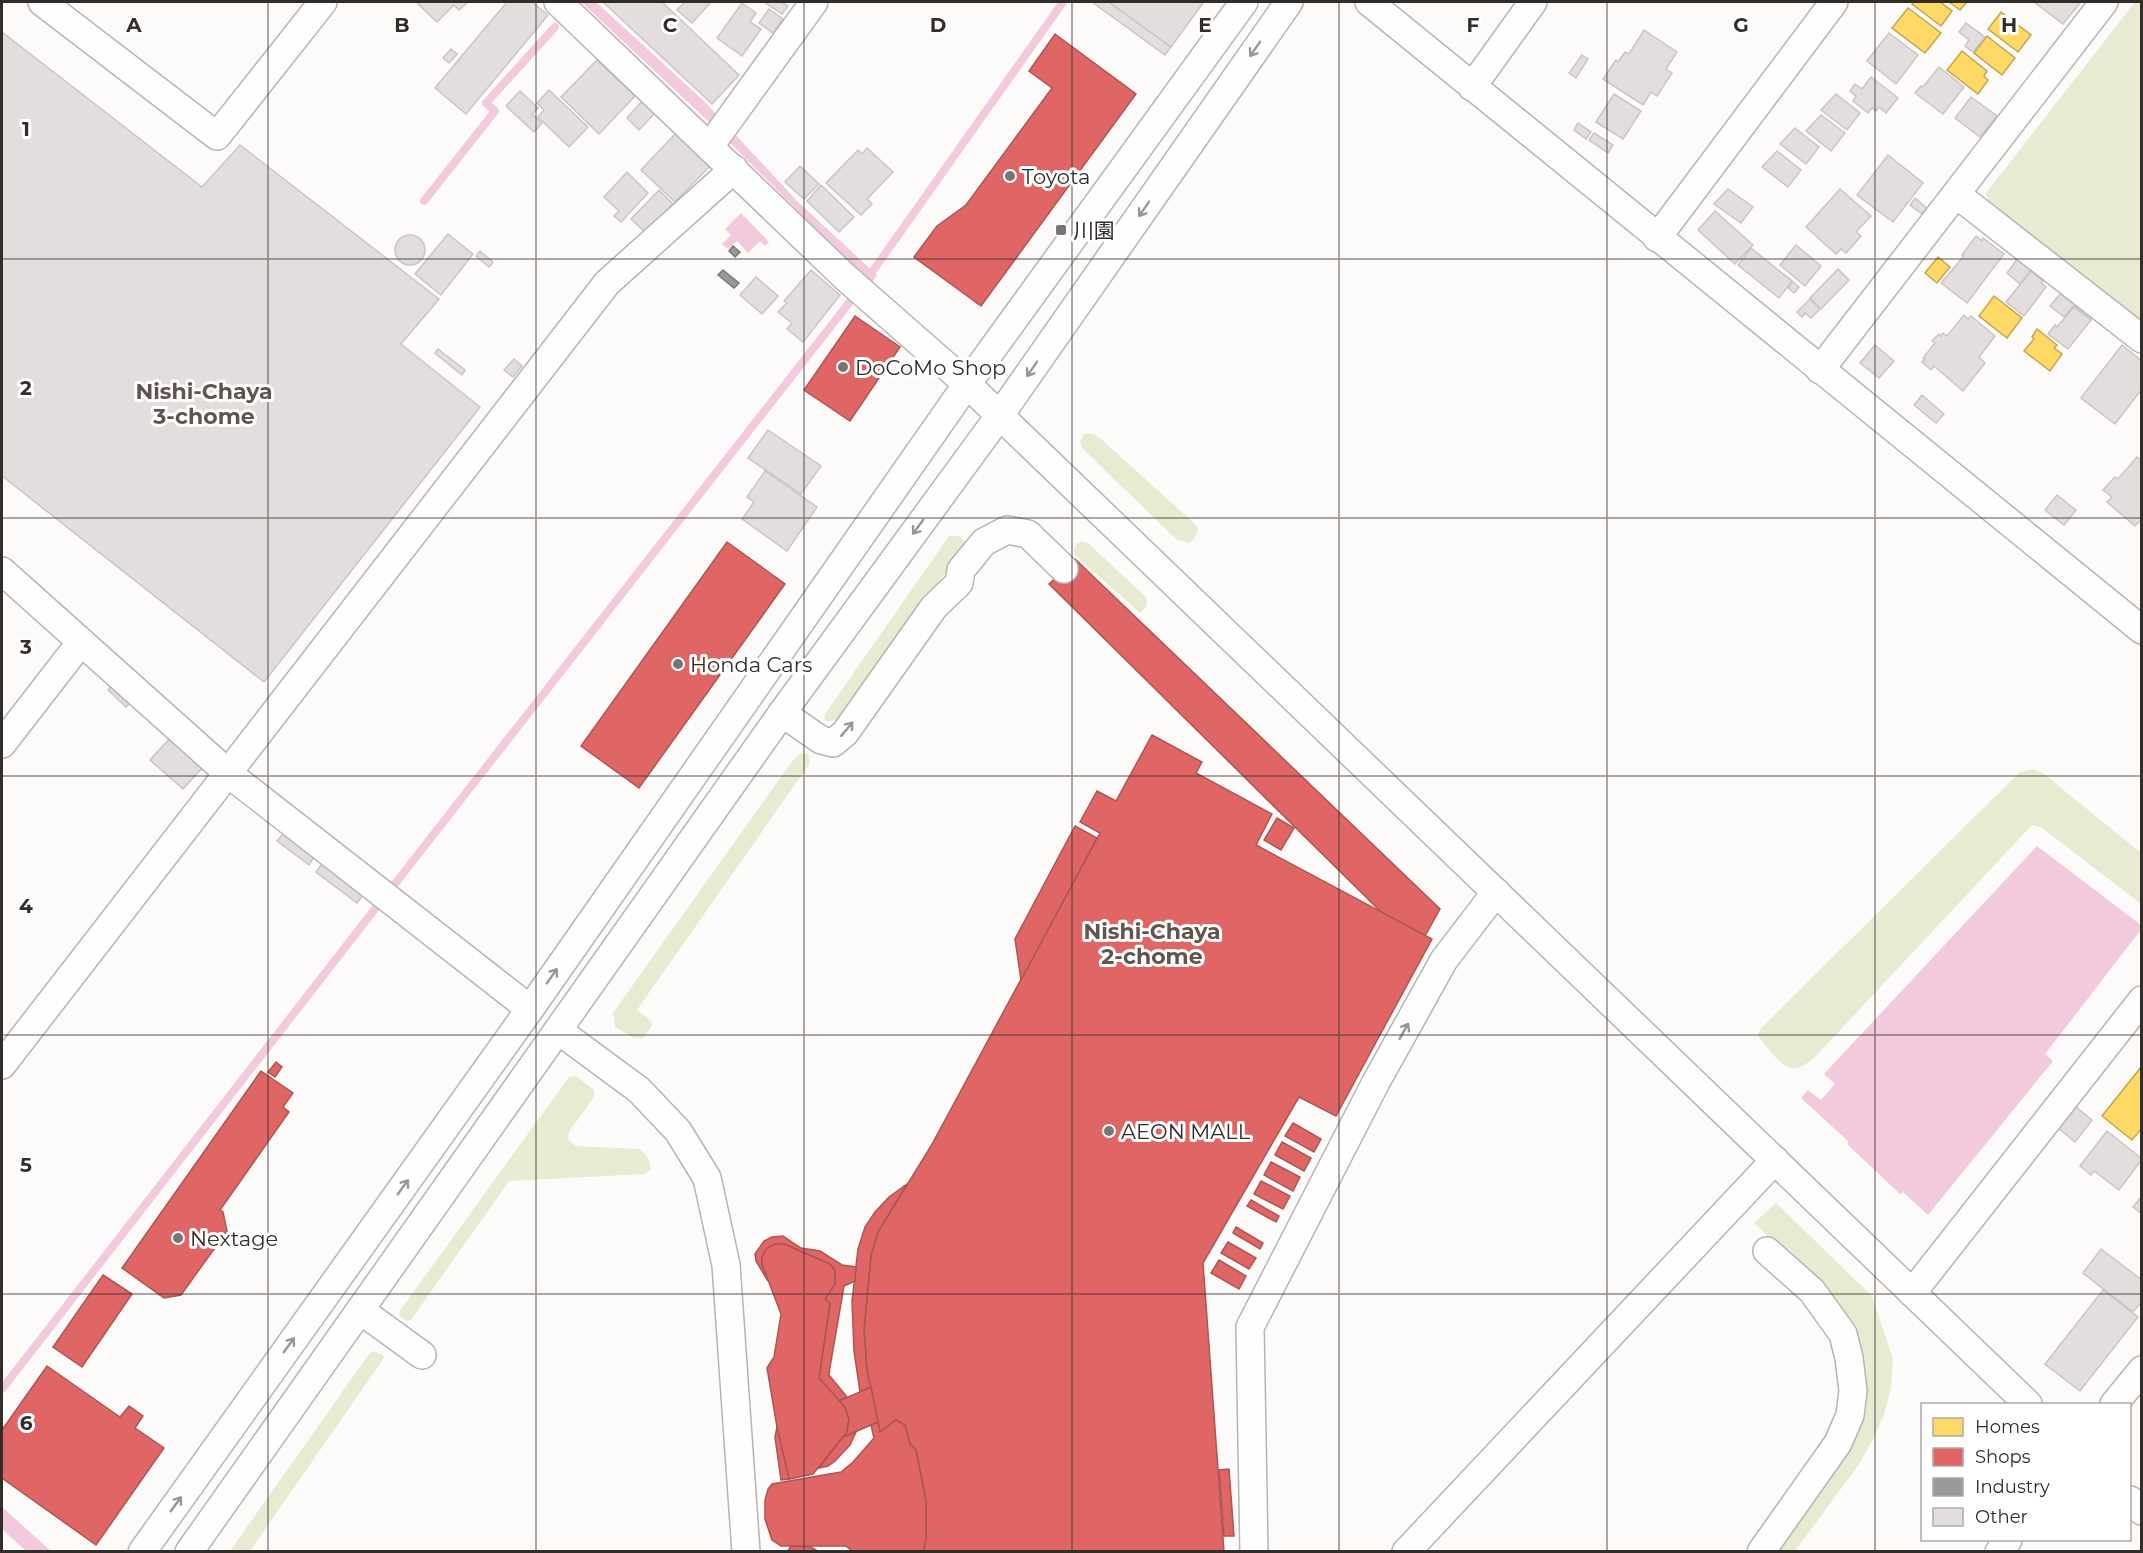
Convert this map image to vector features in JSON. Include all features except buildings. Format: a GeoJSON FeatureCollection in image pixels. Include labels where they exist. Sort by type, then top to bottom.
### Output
{"type":"FeatureCollection","features":[{"type":"Feature","properties":{"kind":"street"},"geometry":{"type":"LineString","coordinates":[[42,2],[217,136],[322,2]]}},
{"type":"Feature","properties":{"kind":"street"},"geometry":{"type":"LineString","coordinates":[[558,2],[718,135],[734,169],[845,277],[1000,415],[2027,1403]]}},
{"type":"Feature","properties":{"kind":"street"},"geometry":{"type":"LineString","coordinates":[[718,135],[814,2]]}},
{"type":"Feature","properties":{"kind":"street"},"geometry":{"type":"LineString","coordinates":[[142,1551],[530,1009],[967,384],[1244,2]]}},
{"type":"Feature","properties":{"kind":"street"},"geometry":{"type":"LineString","coordinates":[[189,1551],[782,713],[1000,415],[1289,2]]}},
{"type":"Feature","properties":{"kind":"street"},"geometry":{"type":"LineString","coordinates":[[1368,2],[2142,630]]}},
{"type":"Feature","properties":{"kind":"street"},"geometry":{"type":"LineString","coordinates":[[1472,87],[1533,2]]}},
{"type":"Feature","properties":{"kind":"street"},"geometry":{"type":"LineString","coordinates":[[1657,238],[1834,2]]}},
{"type":"Feature","properties":{"kind":"street"},"geometry":{"type":"LineString","coordinates":[[1820,370],[2104,2]]}},
{"type":"Feature","properties":{"kind":"street"},"geometry":{"type":"LineString","coordinates":[[2,1065],[607,283],[734,169]]}},
{"type":"Feature","properties":{"kind":"street"},"geometry":{"type":"LineString","coordinates":[[1956,194],[2142,339]]}},
{"type":"Feature","properties":{"kind":"street"},"geometry":{"type":"LineString","coordinates":[[782,713],[821,740],[833,743],[845,734],[934,607],[959,583],[961,570],[984,542],[1007,530],[1028,534],[1064,569]]}},
{"type":"Feature","properties":{"kind":"street"},"geometry":{"type":"LineString","coordinates":[[2,571],[229,774],[530,1009]]}},
{"type":"Feature","properties":{"kind":"street"},"geometry":{"type":"LineString","coordinates":[[2,744],[81,642]]}},
{"type":"Feature","properties":{"kind":"street"},"geometry":{"type":"LineString","coordinates":[[1254,1551],[1250,1326],[1376,1082],[1444,960],[1496,892]]}},
{"type":"Feature","properties":{"kind":"street"},"geometry":{"type":"LineString","coordinates":[[1912,1293],[2142,1000]]}},
{"type":"Feature","properties":{"kind":"street"},"geometry":{"type":"LineString","coordinates":[[559,1031],[639,1090],[678,1131],[707,1178],[726,1265],[746,1551]]}},
{"type":"Feature","properties":{"kind":"street"},"geometry":{"type":"LineString","coordinates":[[1406,1551],[1775,1160]]}},
{"type":"Feature","properties":{"kind":"street"},"geometry":{"type":"LineString","coordinates":[[1761,1551],[1838,1443],[1850,1415],[1853,1391],[1843,1334],[1812,1291],[1767,1251]]}},
{"type":"Feature","properties":{"kind":"street"},"geometry":{"type":"LineString","coordinates":[[360,1310],[422,1354]]}},
{"type":"Feature","properties":{"kind":"street"},"geometry":{"type":"LineString","coordinates":[[2115,1403],[2142,1370]]}},
{"type":"Feature","properties":{"kind":"green space"},"geometry":{"type":"Polygon","coordinates":[[[2135,2],[2141,2],[2141,324],[1989,204],[1986,193],[2135,2]]]}},
{"type":"Feature","properties":{"kind":"green space"},"geometry":{"type":"Polygon","coordinates":[[[1084,434],[1093,434],[1100,438],[1195,524],[1198,529],[1195,538],[1189,543],[1177,540],[1083,449],[1080,442],[1084,434]]]}},
{"type":"Feature","properties":{"kind":"green space"},"geometry":{"type":"Polygon","coordinates":[[[949,536],[960,536],[966,544],[840,718],[827,722],[824,718],[825,714],[949,536]]]}},
{"type":"Feature","properties":{"kind":"green space"},"geometry":{"type":"Polygon","coordinates":[[[1082,541],[1089,544],[1146,597],[1144,610],[1140,613],[1075,555],[1076,544],[1082,541]]]}},
{"type":"Feature","properties":{"kind":"green space"},"geometry":{"type":"Polygon","coordinates":[[[801,753],[808,754],[810,763],[637,1010],[651,1021],[652,1026],[643,1038],[634,1038],[615,1027],[613,1013],[793,760],[801,753]]]}},
{"type":"Feature","properties":{"kind":"green space"},"geometry":{"type":"Polygon","coordinates":[[[2033,769],[2044,774],[2141,853],[2141,904],[2042,828],[2032,825],[1815,1057],[1798,1068],[1786,1066],[1781,1062],[1758,1036],[1760,1029],[2020,772],[2033,769]]]}},
{"type":"Feature","properties":{"kind":"green space"},"geometry":{"type":"Polygon","coordinates":[[[576,1076],[594,1090],[594,1097],[569,1132],[568,1139],[575,1146],[639,1149],[648,1158],[651,1169],[645,1174],[509,1181],[411,1320],[406,1321],[399,1312],[569,1077],[576,1076]]]}},
{"type":"Feature","properties":{"kind":"green space"},"geometry":{"type":"Polygon","coordinates":[[[1776,1203],[1872,1296],[1893,1359],[1891,1388],[1884,1415],[1874,1437],[1860,1463],[1795,1551],[1773,1551],[1863,1392],[1785,1252],[1754,1223],[1776,1203]]]}},
{"type":"Feature","properties":{"kind":"green space"},"geometry":{"type":"Polygon","coordinates":[[[374,1351],[383,1355],[384,1358],[250,1551],[230,1551],[369,1354],[374,1351]]]}},
{"type":"Feature","properties":{"kind":"shaded area"},"geometry":{"type":"Polygon","coordinates":[[[581,2],[596,2],[704,101],[798,202],[877,275],[871,284],[708,121],[581,2]]]}},
{"type":"Feature","properties":{"kind":"shaded area"},"geometry":{"type":"Polygon","coordinates":[[[741,213],[769,242],[765,246],[760,241],[748,253],[737,241],[728,249],[722,244],[731,235],[725,229],[741,213]]]}},
{"type":"Feature","properties":{"kind":"shaded area"},"geometry":{"type":"Polygon","coordinates":[[[2037,846],[2141,925],[2140,931],[2045,1054],[2053,1061],[1928,1215],[1903,1192],[1900,1194],[1847,1144],[1849,1142],[1801,1098],[1808,1090],[1821,1100],[1835,1084],[1824,1074],[2037,846]]]}},
{"type":"Feature","properties":{"kind":"shaded area"},"geometry":{"type":"Polygon","coordinates":[[[2,1507],[51,1551],[26,1551],[2,1529],[2,1507]]]}},
{"type":"Feature","properties":{"kind":"waterway"},"geometry":{"type":"LineString","coordinates":[[870,275],[1063,2]]}},
{"type":"Feature","properties":{"kind":"waterway"},"geometry":{"type":"LineString","coordinates":[[424,201],[495,111],[486,103],[555,27]]}},
{"type":"Feature","properties":{"kind":"waterway"},"geometry":{"type":"LineString","coordinates":[[394,885],[852,299]]}},
{"type":"Feature","properties":{"kind":"waterway"},"geometry":{"type":"LineString","coordinates":[[2,1389],[378,905]]}},
{"type":"Feature","properties":{"kind":"place","name":"Toyota"},"geometry":{"type":"Point","coordinates":[1010,176]}},
{"type":"Feature","properties":{"kind":"place","name":"川園"},"geometry":{"type":"Point","coordinates":[1061,230]}},
{"type":"Feature","properties":{"kind":"place","name":"DoCoMo Shop"},"geometry":{"type":"Point","coordinates":[843,367]}},
{"type":"Feature","properties":{"kind":"place","name":"Honda Cars"},"geometry":{"type":"Point","coordinates":[678,664]}},
{"type":"Feature","properties":{"kind":"place","name":"AEON MALL"},"geometry":{"type":"Point","coordinates":[1109,1131]}},
{"type":"Feature","properties":{"kind":"place","name":"Nextage"},"geometry":{"type":"Point","coordinates":[178,1238]}},
{"type":"Feature","properties":{"kind":"district","name":"Nishi-Chaya 3-chome"},"geometry":{"type":"Point","coordinates":[204,404]}},
{"type":"Feature","properties":{"kind":"district","name":"Nishi-Chaya 2-chome"},"geometry":{"type":"Point","coordinates":[1152,944]}}]}
